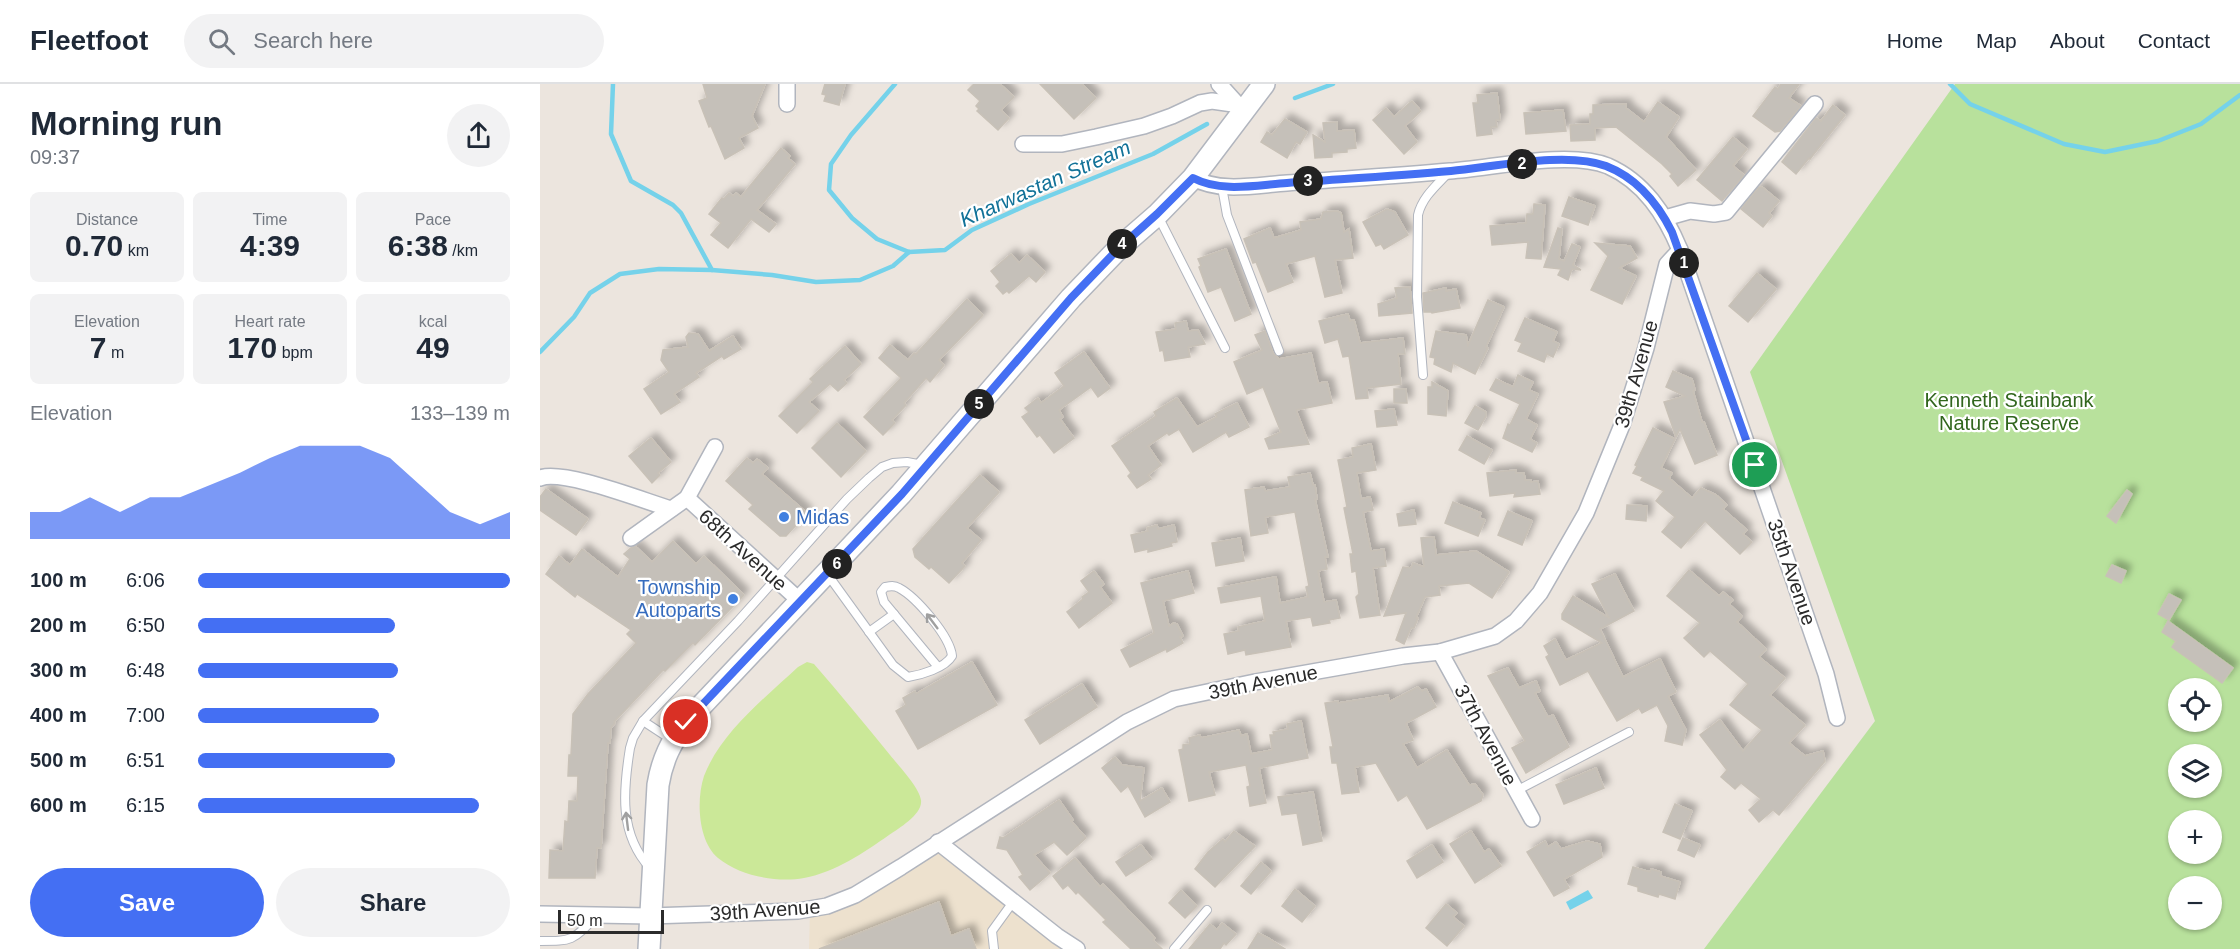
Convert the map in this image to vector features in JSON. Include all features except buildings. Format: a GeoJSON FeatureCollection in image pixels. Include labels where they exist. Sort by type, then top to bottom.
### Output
{"type":"FeatureCollection","features":[{"type":"Feature","properties":{"kind":"street"},"geometry":{"type":"LineString","coordinates":[[787,104],[788,84]]}},
{"type":"Feature","properties":{"kind":"street"},"geometry":{"type":"LineString","coordinates":[[1219,84],[1243,106]]}},
{"type":"Feature","properties":{"kind":"street"},"geometry":{"type":"LineString","coordinates":[[649,949],[657,785],[672,740],[686,722],[827,574],[926,465],[1071,298],[1119,248],[1193,178],[1243,106],[1263,84]]}},
{"type":"Feature","properties":{"kind":"street"},"geometry":{"type":"LineString","coordinates":[[1023,144],[1062,144],[1144,126],[1200,103],[1212,101],[1243,106]]}},
{"type":"Feature","properties":{"kind":"street"},"geometry":{"type":"LineString","coordinates":[[1665,218],[1690,212],[1714,214],[1726,212],[1815,104]]}},
{"type":"Feature","properties":{"kind":"street","name":"35th Avenue"},"geometry":{"type":"LineString","coordinates":[[1193,178],[1205,184],[1222,187],[1450,171],[1563,160],[1607,166],[1630,179],[1658,207],[1680,250],[1817,645],[1837,718]]}},
{"type":"Feature","properties":{"kind":"street","name":"39th Avenue"},"geometry":{"type":"LineString","coordinates":[[540,914],[650,916],[798,911],[827,906],[855,895],[1127,722],[1174,699],[1403,656],[1440,652],[1495,636],[1507,629],[1540,593],[1586,513],[1622,425],[1646,348],[1667,264],[1680,250]]}},
{"type":"Feature","properties":{"kind":"street","name":"68th Avenue"},"geometry":{"type":"LineString","coordinates":[[631,538],[687,498],[715,447]]}},
{"type":"Feature","properties":{"kind":"street"},"geometry":{"type":"LineString","coordinates":[[540,478],[558,476],[576,480],[671,509]]}},
{"type":"Feature","properties":{"kind":"street","name":"68th Avenue"},"geometry":{"type":"LineString","coordinates":[[687,498],[800,601]]}},
{"type":"Feature","properties":{"kind":"street","name":"37th Avenue"},"geometry":{"type":"LineString","coordinates":[[1440,652],[1532,819]]}},
{"type":"Feature","properties":{"kind":"street"},"geometry":{"type":"LineString","coordinates":[[938,842],[1057,936],[1077,949]]}},
{"type":"Feature","properties":{"kind":"lane"},"geometry":{"type":"LineString","coordinates":[[1424,375],[1417,297],[1418,215],[1425,197],[1450,171]]}},
{"type":"Feature","properties":{"kind":"lane"},"geometry":{"type":"LineString","coordinates":[[1222,187],[1223,201],[1229,221],[1279,351]]}},
{"type":"Feature","properties":{"kind":"lane"},"geometry":{"type":"LineString","coordinates":[[1157,214],[1225,348]]}},
{"type":"Feature","properties":{"kind":"lane"},"geometry":{"type":"LineString","coordinates":[[653,872],[638,855],[630,839],[626,820],[630,748],[643,721],[738,621],[847,499],[882,467],[907,462],[926,465]]}},
{"type":"Feature","properties":{"kind":"lane"},"geometry":{"type":"LineString","coordinates":[[827,574],[893,665],[908,677],[938,667],[950,660],[952,656],[948,642],[924,610],[898,587],[888,586],[882,589],[884,603],[938,667]]}},
{"type":"Feature","properties":{"kind":"lane"},"geometry":{"type":"LineString","coordinates":[[869,632],[894,614]]}},
{"type":"Feature","properties":{"kind":"lane"},"geometry":{"type":"LineString","coordinates":[[643,721],[672,740]]}},
{"type":"Feature","properties":{"kind":"lane"},"geometry":{"type":"LineString","coordinates":[[1516,792],[1629,732]]}},
{"type":"Feature","properties":{"kind":"lane"},"geometry":{"type":"LineString","coordinates":[[994,949],[992,931],[1013,902]]}},
{"type":"Feature","properties":{"kind":"lane"},"geometry":{"type":"LineString","coordinates":[[1174,949],[1207,910]]}},
{"type":"Feature","properties":{"kind":"lane"},"geometry":{"type":"LineString","coordinates":[[540,941],[567,941],[574,938],[597,914]]}},
{"type":"Feature","properties":{"kind":"shaded area"},"geometry":{"type":"Polygon","coordinates":[[[938,841],[1076,949],[809,949],[810,910],[826,906],[938,841]]]}},
{"type":"Feature","properties":{"kind":"green space","name":"Kenneth Stainbank Nature Reserve"},"geometry":{"type":"Polygon","coordinates":[[[1955,84],[2240,84],[2240,949],[1704,949],[1875,721],[1750,372],[1955,84]]]}},
{"type":"Feature","properties":{"kind":"green space"},"geometry":{"type":"Polygon","coordinates":[[[807,662],[814,664],[908,776],[919,795],[921,805],[904,825],[838,867],[804,878],[782,880],[759,877],[727,864],[711,851],[701,820],[701,786],[712,760],[733,730],[798,667],[807,662]]]}},
{"type":"Feature","properties":{"kind":"water"},"geometry":{"type":"Polygon","coordinates":[[[1588,890],[1593,898],[1570,910],[1566,902],[1588,890]]]}},
{"type":"Feature","properties":{"kind":"waterway"},"geometry":{"type":"LineString","coordinates":[[613,84],[611,134],[631,181],[673,205],[681,213],[712,270]]}},
{"type":"Feature","properties":{"kind":"waterway","name":"Kharwastan Stream"},"geometry":{"type":"LineString","coordinates":[[895,84],[851,135],[831,164],[829,190],[852,218],[877,239],[909,252],[945,250],[972,230],[1029,204],[1153,154],[1207,124]]}},
{"type":"Feature","properties":{"kind":"waterway","name":"Kharwastan Stream"},"geometry":{"type":"LineString","coordinates":[[1295,98],[1333,84]]}},
{"type":"Feature","properties":{"kind":"waterway","name":"Kharwastan Stream"},"geometry":{"type":"LineString","coordinates":[[1950,84],[1970,104],[2064,144],[2105,152],[2158,141],[2201,124],[2240,95]]}},
{"type":"Feature","properties":{"kind":"waterway"},"geometry":{"type":"LineString","coordinates":[[540,352],[574,317],[590,293],[620,274],[659,269],[712,270],[772,275],[816,282],[860,280],[893,266],[909,252]]}},
{"type":"Feature","properties":{"kind":"place","name":"Midas"},"geometry":{"type":"Point","coordinates":[784,517]}},
{"type":"Feature","properties":{"kind":"place","name":"Township Autoparts"},"geometry":{"type":"Point","coordinates":[733,599]}},
{"type":"Feature","properties":{"kind":"route"},"geometry":{"type":"LineString","coordinates":[[686,722],[902,494],[1071,298],[1119,248],[1193,178],[1214,187],[1264,185],[1563,160],[1596,163],[1619,172],[1643,190],[1658,207],[1672,232],[1755,465]]}}]}
